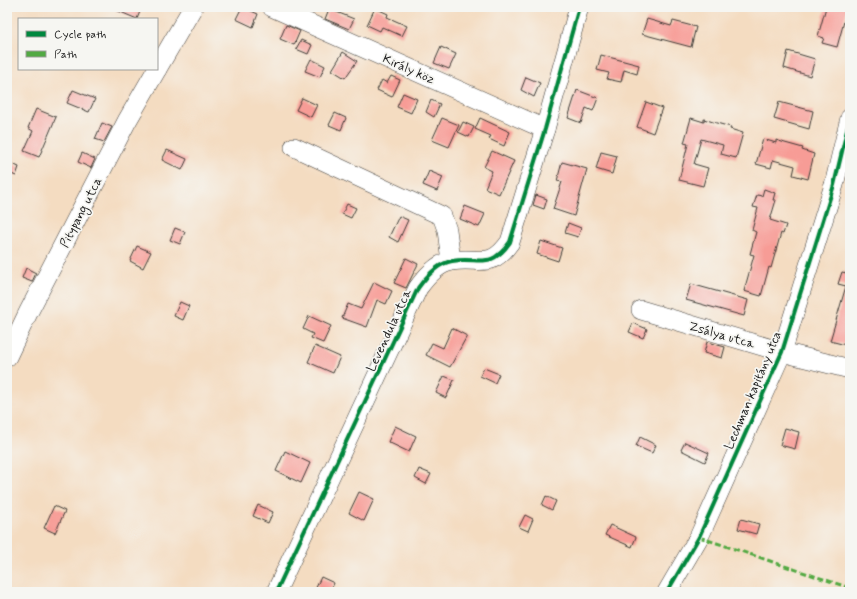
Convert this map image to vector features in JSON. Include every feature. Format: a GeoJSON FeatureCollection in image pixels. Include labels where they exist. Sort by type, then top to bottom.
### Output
{"type":"FeatureCollection","features":[{"type":"Feature","properties":{"kind":"street","name":"Pitypang utca"},"geometry":{"type":"LineString","coordinates":[[158,67],[192,7]]}},
{"type":"Feature","properties":{"kind":"street","name":"Király köz"},"geometry":{"type":"LineString","coordinates":[[272,7],[545,129]]}},
{"type":"Feature","properties":{"kind":"street","name":"Levendula utca"},"geometry":{"type":"LineString","coordinates":[[276,592],[418,288],[432,272],[451,261],[488,260],[503,252],[510,242],[545,129],[579,7]]}},
{"type":"Feature","properties":{"kind":"street","name":"Pitypang utca"},"geometry":{"type":"LineString","coordinates":[[7,357],[123,128],[156,70]]}},
{"type":"Feature","properties":{"kind":"street","name":"Lechman kapitány utca"},"geometry":{"type":"LineString","coordinates":[[667,592],[699,537],[782,352],[834,186],[850,118]]}},
{"type":"Feature","properties":{"kind":"street"},"geometry":{"type":"LineString","coordinates":[[294,147],[442,216],[447,230],[451,261]]}},
{"type":"Feature","properties":{"kind":"street","name":"Zsálya utca"},"geometry":{"type":"LineString","coordinates":[[641,310],[782,352],[850,369]]}},
{"type":"Feature","properties":{"kind":"building"},"geometry":{"type":"Polygon","coordinates":[[[109,7],[135,7],[141,9],[137,18],[109,7]]]}},
{"type":"Feature","properties":{"kind":"building"},"geometry":{"type":"Polygon","coordinates":[[[242,7],[258,14],[253,27],[236,19],[242,7]]]}},
{"type":"Feature","properties":{"kind":"building"},"geometry":{"type":"Polygon","coordinates":[[[826,7],[848,7],[837,47],[822,43],[824,38],[818,36],[826,7]]]}},
{"type":"Feature","properties":{"kind":"building"},"geometry":{"type":"Polygon","coordinates":[[[375,8],[388,14],[387,17],[407,26],[402,36],[382,27],[380,31],[367,25],[375,8]]]}},
{"type":"Feature","properties":{"kind":"building"},"geometry":{"type":"Polygon","coordinates":[[[329,9],[354,19],[349,29],[325,19],[329,9]]]}},
{"type":"Feature","properties":{"kind":"building"},"geometry":{"type":"Polygon","coordinates":[[[647,19],[671,26],[673,21],[696,27],[691,47],[642,34],[647,19]]]}},
{"type":"Feature","properties":{"kind":"building"},"geometry":{"type":"Polygon","coordinates":[[[286,25],[300,31],[294,45],[280,39],[286,25]]]}},
{"type":"Feature","properties":{"kind":"building"},"geometry":{"type":"Polygon","coordinates":[[[301,40],[312,45],[308,54],[296,49],[301,40]]]}},
{"type":"Feature","properties":{"kind":"building"},"geometry":{"type":"Polygon","coordinates":[[[441,47],[456,54],[449,69],[434,63],[441,47]]]}},
{"type":"Feature","properties":{"kind":"building"},"geometry":{"type":"Polygon","coordinates":[[[788,51],[815,59],[810,76],[784,68],[788,51]]]}},
{"type":"Feature","properties":{"kind":"building"},"geometry":{"type":"Polygon","coordinates":[[[343,52],[357,61],[345,78],[332,70],[343,52]]]}},
{"type":"Feature","properties":{"kind":"building"},"geometry":{"type":"Polygon","coordinates":[[[601,55],[639,65],[637,74],[624,70],[621,82],[607,79],[609,73],[597,70],[601,55]]]}},
{"type":"Feature","properties":{"kind":"building"},"geometry":{"type":"Polygon","coordinates":[[[311,59],[325,66],[320,77],[305,71],[311,59]]]}},
{"type":"Feature","properties":{"kind":"building"},"geometry":{"type":"Polygon","coordinates":[[[391,76],[400,80],[392,97],[377,90],[382,80],[387,83],[391,76]]]}},
{"type":"Feature","properties":{"kind":"building"},"geometry":{"type":"Polygon","coordinates":[[[526,77],[540,83],[534,97],[521,90],[526,77]]]}},
{"type":"Feature","properties":{"kind":"building"},"geometry":{"type":"Polygon","coordinates":[[[73,90],[95,99],[89,112],[67,103],[73,90]]]}},
{"type":"Feature","properties":{"kind":"building"},"geometry":{"type":"Polygon","coordinates":[[[577,90],[598,98],[593,111],[586,108],[581,123],[568,118],[577,90]]]}},
{"type":"Feature","properties":{"kind":"building"},"geometry":{"type":"Polygon","coordinates":[[[403,93],[417,99],[411,113],[397,107],[403,93]]]}},
{"type":"Feature","properties":{"kind":"building"},"geometry":{"type":"Polygon","coordinates":[[[302,98],[317,105],[311,117],[296,110],[302,98]]]}},
{"type":"Feature","properties":{"kind":"building"},"geometry":{"type":"Polygon","coordinates":[[[431,100],[440,104],[434,117],[426,112],[431,100]]]}},
{"type":"Feature","properties":{"kind":"building"},"geometry":{"type":"Polygon","coordinates":[[[646,102],[662,108],[653,133],[637,127],[646,102]]]}},
{"type":"Feature","properties":{"kind":"building"},"geometry":{"type":"Polygon","coordinates":[[[779,102],[813,111],[809,129],[774,119],[779,102]]]}},
{"type":"Feature","properties":{"kind":"building"},"geometry":{"type":"Polygon","coordinates":[[[36,109],[56,117],[39,157],[24,151],[33,131],[28,128],[36,109]]]}},
{"type":"Feature","properties":{"kind":"building"},"geometry":{"type":"Polygon","coordinates":[[[335,113],[346,118],[341,130],[329,125],[335,113]]]}},
{"type":"Feature","properties":{"kind":"building"},"geometry":{"type":"Polygon","coordinates":[[[442,118],[459,125],[449,147],[432,140],[442,118]]]}},
{"type":"Feature","properties":{"kind":"building"},"geometry":{"type":"Polygon","coordinates":[[[480,118],[510,132],[504,146],[489,139],[491,136],[475,129],[480,118]]]}},
{"type":"Feature","properties":{"kind":"building"},"geometry":{"type":"Polygon","coordinates":[[[691,118],[704,122],[704,119],[731,127],[730,129],[743,133],[736,158],[721,154],[723,145],[701,139],[694,164],[708,168],[703,186],[679,180],[688,144],[684,143],[691,118]]]}},
{"type":"Feature","properties":{"kind":"building"},"geometry":{"type":"Polygon","coordinates":[[[463,122],[474,127],[469,137],[458,132],[463,122]]]}},
{"type":"Feature","properties":{"kind":"building"},"geometry":{"type":"Polygon","coordinates":[[[102,123],[112,127],[104,142],[95,139],[102,123]]]}},
{"type":"Feature","properties":{"kind":"building"},"geometry":{"type":"Polygon","coordinates":[[[763,139],[776,143],[776,140],[803,148],[802,150],[814,154],[808,179],[793,175],[795,166],[773,160],[771,168],[756,164],[763,139]]]}},
{"type":"Feature","properties":{"kind":"building"},"geometry":{"type":"Polygon","coordinates":[[[167,150],[187,159],[182,170],[162,160],[167,150]]]}},
{"type":"Feature","properties":{"kind":"building"},"geometry":{"type":"Polygon","coordinates":[[[492,151],[514,161],[499,194],[485,188],[492,171],[484,167],[492,151]]]}},
{"type":"Feature","properties":{"kind":"building"},"geometry":{"type":"Polygon","coordinates":[[[601,152],[617,156],[612,174],[596,169],[601,152]]]}},
{"type":"Feature","properties":{"kind":"building"},"geometry":{"type":"Polygon","coordinates":[[[82,153],[95,159],[91,168],[78,162],[82,153]]]}},
{"type":"Feature","properties":{"kind":"building"},"geometry":{"type":"Polygon","coordinates":[[[562,162],[587,169],[574,216],[553,209],[562,182],[557,181],[562,162]]]}},
{"type":"Feature","properties":{"kind":"building"},"geometry":{"type":"Polygon","coordinates":[[[10,163],[19,167],[16,176],[7,172],[10,163]]]}},
{"type":"Feature","properties":{"kind":"building"},"geometry":{"type":"Polygon","coordinates":[[[429,171],[443,177],[437,191],[423,185],[429,171]]]}},
{"type":"Feature","properties":{"kind":"building"},"geometry":{"type":"Polygon","coordinates":[[[764,189],[775,193],[773,200],[776,200],[770,220],[786,225],[783,234],[781,233],[771,268],[769,267],[761,296],[744,291],[754,255],[750,254],[756,232],[752,230],[758,208],[753,207],[757,195],[762,196],[764,189]]]}},
{"type":"Feature","properties":{"kind":"building"},"geometry":{"type":"Polygon","coordinates":[[[536,195],[547,199],[544,209],[533,205],[536,195]]]}},
{"type":"Feature","properties":{"kind":"building"},"geometry":{"type":"Polygon","coordinates":[[[347,204],[356,208],[351,218],[342,214],[347,204]]]}},
{"type":"Feature","properties":{"kind":"building"},"geometry":{"type":"Polygon","coordinates":[[[465,206],[485,214],[479,227],[460,219],[465,206]]]}},
{"type":"Feature","properties":{"kind":"building"},"geometry":{"type":"Polygon","coordinates":[[[399,216],[408,220],[398,242],[389,237],[399,216]]]}},
{"type":"Feature","properties":{"kind":"building"},"geometry":{"type":"Polygon","coordinates":[[[568,223],[581,228],[578,237],[565,233],[568,223]]]}},
{"type":"Feature","properties":{"kind":"building"},"geometry":{"type":"Polygon","coordinates":[[[175,228],[185,232],[180,244],[170,240],[175,228]]]}},
{"type":"Feature","properties":{"kind":"building"},"geometry":{"type":"Polygon","coordinates":[[[541,241],[562,248],[558,261],[537,254],[541,241]]]}},
{"type":"Feature","properties":{"kind":"building"},"geometry":{"type":"Polygon","coordinates":[[[137,246],[151,252],[143,268],[130,261],[137,246]]]}},
{"type":"Feature","properties":{"kind":"building"},"geometry":{"type":"Polygon","coordinates":[[[406,258],[418,264],[406,288],[394,283],[406,258]]]}},
{"type":"Feature","properties":{"kind":"building"},"geometry":{"type":"Polygon","coordinates":[[[26,268],[36,273],[32,282],[22,278],[26,268]]]}},
{"type":"Feature","properties":{"kind":"building"},"geometry":{"type":"Polygon","coordinates":[[[842,272],[850,274],[850,346],[830,341],[846,286],[838,284],[842,272]]]}},
{"type":"Feature","properties":{"kind":"building"},"geometry":{"type":"Polygon","coordinates":[[[374,282],[392,291],[386,304],[377,300],[367,327],[342,318],[348,304],[361,309],[374,282]]]}},
{"type":"Feature","properties":{"kind":"building"},"geometry":{"type":"Polygon","coordinates":[[[691,284],[748,300],[744,316],[686,300],[691,284]]]}},
{"type":"Feature","properties":{"kind":"building"},"geometry":{"type":"Polygon","coordinates":[[[180,302],[189,306],[183,320],[174,316],[180,302]]]}},
{"type":"Feature","properties":{"kind":"building"},"geometry":{"type":"Polygon","coordinates":[[[309,316],[331,326],[323,343],[311,338],[313,334],[303,329],[309,316]]]}},
{"type":"Feature","properties":{"kind":"building"},"geometry":{"type":"Polygon","coordinates":[[[633,323],[647,329],[643,338],[629,332],[633,323]]]}},
{"type":"Feature","properties":{"kind":"building"},"geometry":{"type":"Polygon","coordinates":[[[452,328],[467,336],[450,367],[426,355],[432,343],[443,348],[452,328]]]}},
{"type":"Feature","properties":{"kind":"building"},"geometry":{"type":"Polygon","coordinates":[[[707,342],[725,347],[722,358],[704,353],[707,342]]]}},
{"type":"Feature","properties":{"kind":"building"},"geometry":{"type":"Polygon","coordinates":[[[315,346],[340,357],[333,373],[308,362],[315,346]]]}},
{"type":"Feature","properties":{"kind":"building"},"geometry":{"type":"Polygon","coordinates":[[[484,368],[499,374],[495,383],[480,376],[484,368]]]}},
{"type":"Feature","properties":{"kind":"building"},"geometry":{"type":"Polygon","coordinates":[[[444,376],[454,380],[446,398],[436,393],[444,376]]]}},
{"type":"Feature","properties":{"kind":"building"},"geometry":{"type":"Polygon","coordinates":[[[395,426],[416,436],[409,452],[388,442],[395,426]]]}},
{"type":"Feature","properties":{"kind":"building"},"geometry":{"type":"Polygon","coordinates":[[[785,428],[799,432],[795,449],[780,445],[785,428]]]}},
{"type":"Feature","properties":{"kind":"building"},"geometry":{"type":"Polygon","coordinates":[[[640,437],[656,445],[652,453],[636,446],[640,437]]]}},
{"type":"Feature","properties":{"kind":"building"},"geometry":{"type":"Polygon","coordinates":[[[685,442],[709,453],[705,462],[681,450],[685,442]]]}},
{"type":"Feature","properties":{"kind":"building"},"geometry":{"type":"Polygon","coordinates":[[[285,451],[310,463],[301,483],[276,471],[285,451]]]}},
{"type":"Feature","properties":{"kind":"building"},"geometry":{"type":"Polygon","coordinates":[[[419,469],[431,474],[426,484],[415,478],[419,469]]]}},
{"type":"Feature","properties":{"kind":"building"},"geometry":{"type":"Polygon","coordinates":[[[359,492],[374,499],[364,521],[349,513],[359,492]]]}},
{"type":"Feature","properties":{"kind":"building"},"geometry":{"type":"Polygon","coordinates":[[[546,496],[556,501],[552,510],[542,505],[546,496]]]}},
{"type":"Feature","properties":{"kind":"building"},"geometry":{"type":"Polygon","coordinates":[[[258,505],[273,512],[268,523],[253,516],[258,505]]]}},
{"type":"Feature","properties":{"kind":"building"},"geometry":{"type":"Polygon","coordinates":[[[54,506],[65,511],[55,533],[44,528],[54,506]]]}},
{"type":"Feature","properties":{"kind":"building"},"geometry":{"type":"Polygon","coordinates":[[[525,515],[533,519],[528,531],[519,527],[525,515]]]}},
{"type":"Feature","properties":{"kind":"building"},"geometry":{"type":"Polygon","coordinates":[[[741,519],[759,524],[756,534],[738,529],[741,519]]]}},
{"type":"Feature","properties":{"kind":"building"},"geometry":{"type":"Polygon","coordinates":[[[610,525],[636,537],[632,547],[605,535],[610,525]]]}},
{"type":"Feature","properties":{"kind":"building"},"geometry":{"type":"Polygon","coordinates":[[[321,577],[334,583],[330,592],[314,592],[321,577]]]}},
{"type":"Feature","properties":{"kind":"marked path"},"geometry":{"type":"LineString","coordinates":[[699,537],[850,588]]}},
{"type":"Feature","properties":{"kind":"cycle path"},"geometry":{"type":"LineString","coordinates":[[276,592],[418,288],[429,275],[447,262],[490,259],[503,251],[510,242],[545,129],[579,7]]}},
{"type":"Feature","properties":{"kind":"cycle path"},"geometry":{"type":"LineString","coordinates":[[667,592],[699,537],[782,352],[834,185],[850,118]]}}]}
